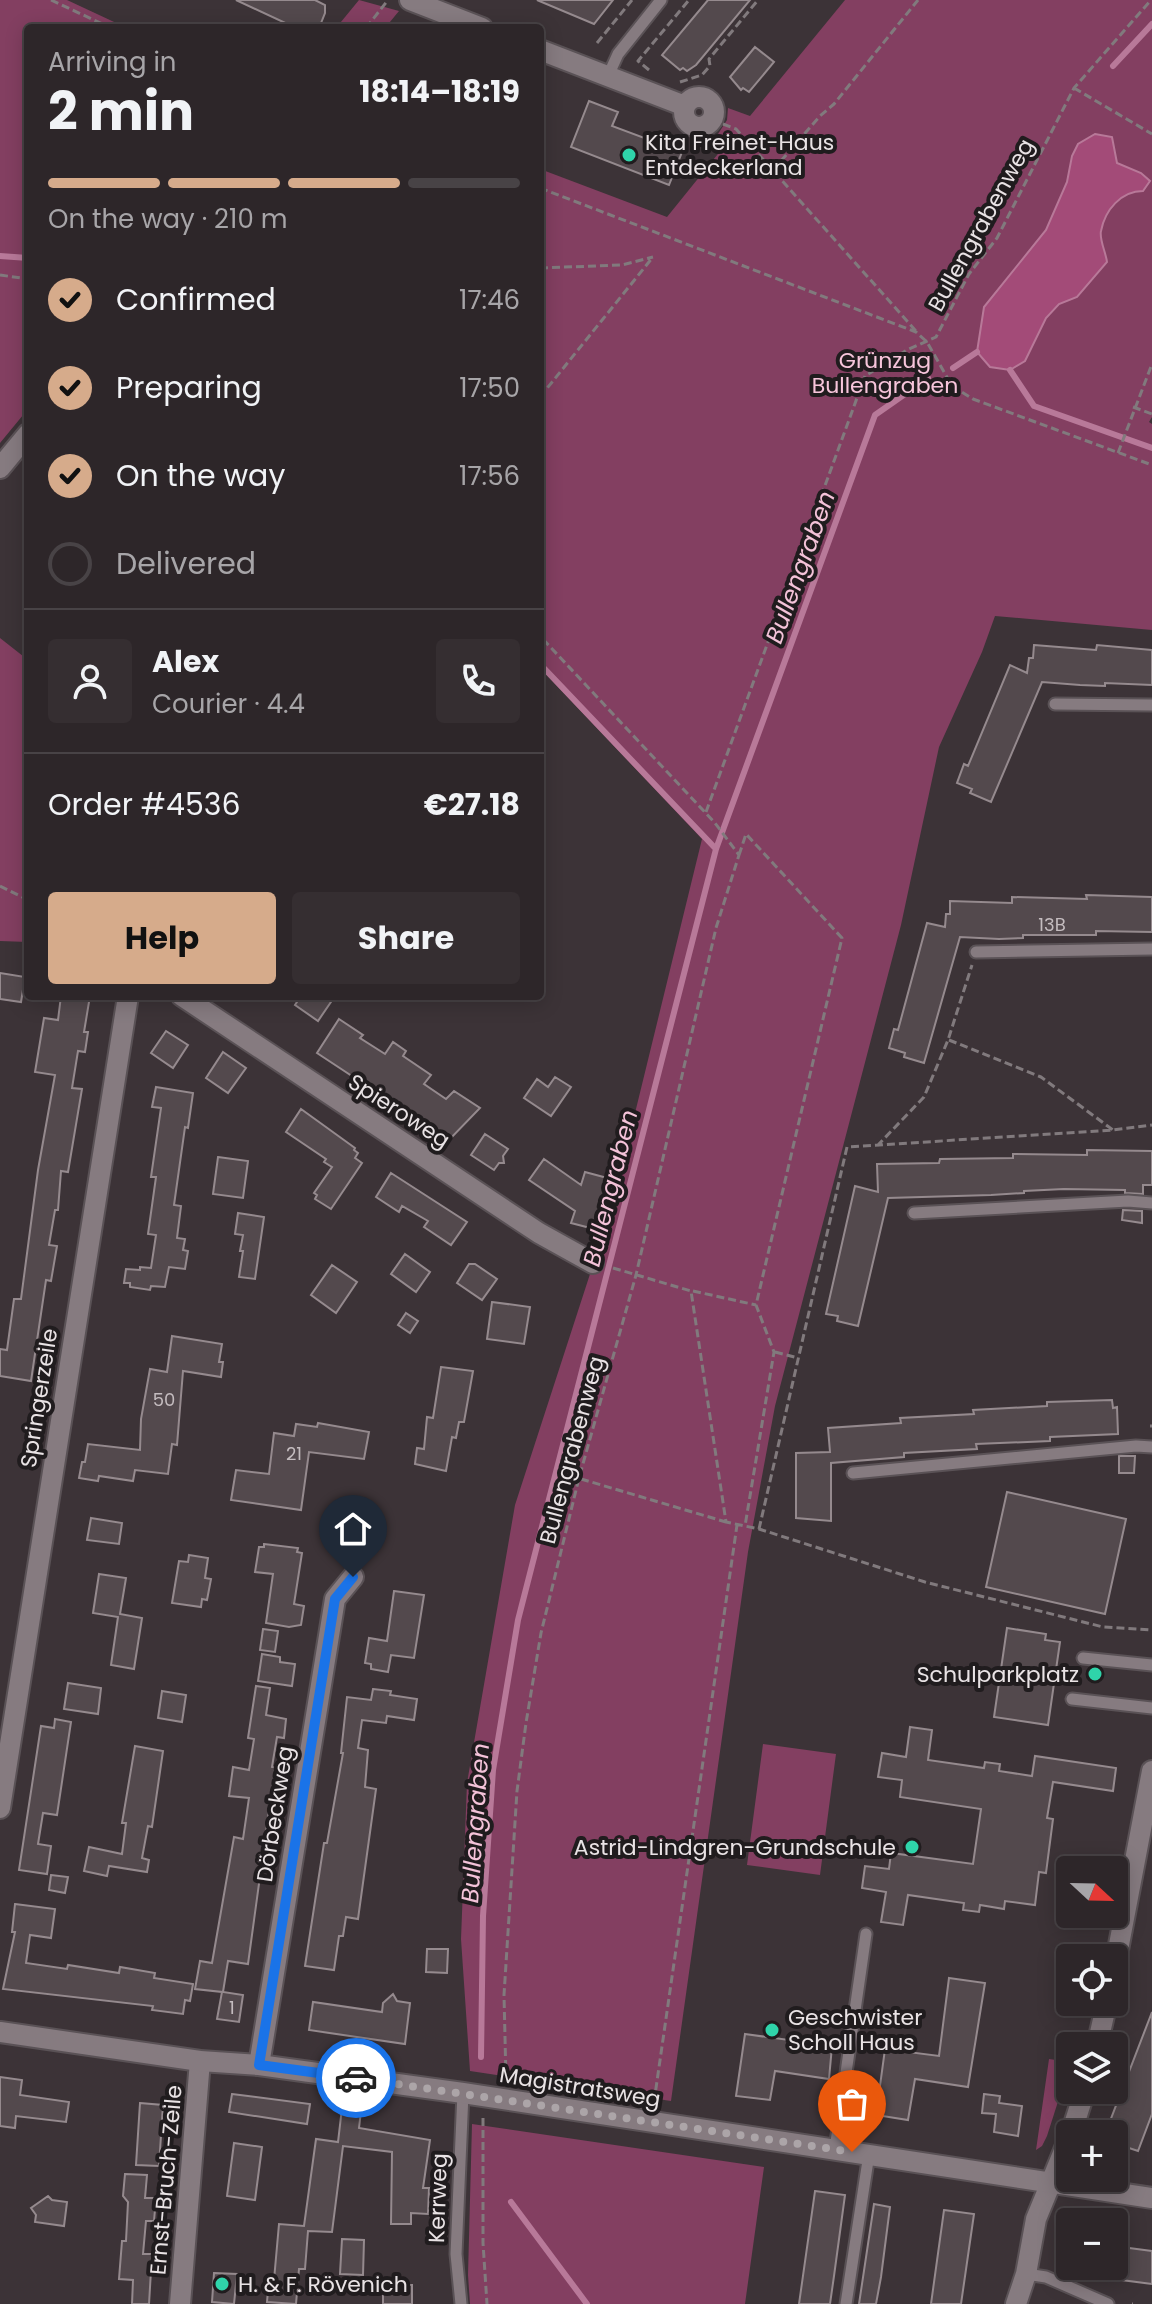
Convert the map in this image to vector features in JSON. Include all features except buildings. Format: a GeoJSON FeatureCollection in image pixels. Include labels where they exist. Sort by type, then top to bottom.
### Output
{"type":"FeatureCollection","features":[{"type":"Feature","properties":{"kind":"street"},"geometry":{"type":"LineString","coordinates":[[410,0],[472,24]]}},
{"type":"Feature","properties":{"kind":"street"},"geometry":{"type":"LineString","coordinates":[[544,52],[685,106]]}},
{"type":"Feature","properties":{"kind":"street"},"geometry":{"type":"LineString","coordinates":[[0,468],[24,439]]}},
{"type":"Feature","properties":{"kind":"street","name":"Springerzeile"},"geometry":{"type":"LineString","coordinates":[[0,1808],[127,1000]]}},
{"type":"Feature","properties":{"kind":"street","name":"Spieroweg"},"geometry":{"type":"LineString","coordinates":[[188,1000],[539,1233],[593,1263]]}},
{"type":"Feature","properties":{"kind":"street","name":"Dörbeckweg"},"geometry":{"type":"LineString","coordinates":[[259,2065],[335,1599],[353,1577]]}},
{"type":"Feature","properties":{"kind":"street"},"geometry":{"type":"LineString","coordinates":[[1119,1944],[1152,1771]]}},
{"type":"Feature","properties":{"kind":"street","name":"Magistratsweg"},"geometry":{"type":"LineString","coordinates":[[0,2032],[200,2061],[259,2065],[463,2093],[1152,2198]]}},
{"type":"Feature","properties":{"kind":"street","name":"Ernst-Bruch-Zeile"},"geometry":{"type":"LineString","coordinates":[[180,2304],[200,2061]]}},
{"type":"Feature","properties":{"kind":"street"},"geometry":{"type":"LineString","coordinates":[[1017,2304],[1036,2219],[1056,2170]]}},
{"type":"Feature","properties":{"kind":"lane"},"geometry":{"type":"LineString","coordinates":[[608,76],[618,54],[661,0]]}},
{"type":"Feature","properties":{"kind":"lane"},"geometry":{"type":"LineString","coordinates":[[1055,704],[1152,705]]}},
{"type":"Feature","properties":{"kind":"lane"},"geometry":{"type":"LineString","coordinates":[[976,952],[1152,949]]}},
{"type":"Feature","properties":{"kind":"lane"},"geometry":{"type":"LineString","coordinates":[[914,1213],[1128,1201],[1152,1203]]}},
{"type":"Feature","properties":{"kind":"lane"},"geometry":{"type":"LineString","coordinates":[[853,1473],[1152,1447]]}},
{"type":"Feature","properties":{"kind":"lane"},"geometry":{"type":"LineString","coordinates":[[1083,1658],[1152,1665]]}},
{"type":"Feature","properties":{"kind":"lane"},"geometry":{"type":"LineString","coordinates":[[1072,1699],[1152,1708]]}},
{"type":"Feature","properties":{"kind":"lane"},"geometry":{"type":"LineString","coordinates":[[835,2149],[866,1934]]}},
{"type":"Feature","properties":{"kind":"lane","name":"Kerrweg"},"geometry":{"type":"LineString","coordinates":[[461,2304],[456,2254],[463,2093]]}},
{"type":"Feature","properties":{"kind":"lane"},"geometry":{"type":"LineString","coordinates":[[846,2304],[869,2154]]}},
{"type":"Feature","properties":{"kind":"lane"},"geometry":{"type":"LineString","coordinates":[[1026,2274],[1046,2277],[1108,2304]]}},
{"type":"Feature","properties":{"kind":"path"},"geometry":{"type":"LineString","coordinates":[[51,0],[102,24]]}},
{"type":"Feature","properties":{"kind":"path"},"geometry":{"type":"LineString","coordinates":[[369,24],[388,0]]}},
{"type":"Feature","properties":{"kind":"path"},"geometry":{"type":"LineString","coordinates":[[597,43],[632,0]]}},
{"type":"Feature","properties":{"kind":"path"},"geometry":{"type":"LineString","coordinates":[[638,61],[689,0]]}},
{"type":"Feature","properties":{"kind":"path"},"geometry":{"type":"LineString","coordinates":[[669,84],[702,75],[710,66],[709,59],[758,0]]}},
{"type":"Feature","properties":{"kind":"path"},"geometry":{"type":"LineString","coordinates":[[772,170],[834,104],[918,0]]}},
{"type":"Feature","properties":{"kind":"path","name":"Bullengrabenweg"},"geometry":{"type":"LineString","coordinates":[[705,813],[865,376],[907,350],[936,337],[969,274],[997,238],[1074,88],[1151,0]]}},
{"type":"Feature","properties":{"kind":"path"},"geometry":{"type":"LineString","coordinates":[[1074,88],[1152,134]]}},
{"type":"Feature","properties":{"kind":"path"},"geometry":{"type":"LineString","coordinates":[[723,124],[736,129],[927,342],[952,386],[973,399],[1152,465]]}},
{"type":"Feature","properties":{"kind":"path"},"geometry":{"type":"LineString","coordinates":[[544,190],[916,332]]}},
{"type":"Feature","properties":{"kind":"path"},"geometry":{"type":"LineString","coordinates":[[544,268],[622,265],[653,257],[544,392]]}},
{"type":"Feature","properties":{"kind":"path"},"geometry":{"type":"LineString","coordinates":[[0,275],[24,278]]}},
{"type":"Feature","properties":{"kind":"path"},"geometry":{"type":"LineString","coordinates":[[1118,453],[1133,407],[1152,364]]}},
{"type":"Feature","properties":{"kind":"path"},"geometry":{"type":"LineString","coordinates":[[1133,407],[1152,414]]}},
{"type":"Feature","properties":{"kind":"path"},"geometry":{"type":"LineString","coordinates":[[544,640],[715,823],[739,855]]}},
{"type":"Feature","properties":{"kind":"path","name":"Bullengrabenweg"},"geometry":{"type":"LineString","coordinates":[[506,2080],[504,1995],[519,1778],[541,1633],[579,1478],[636,1275],[716,928],[746,834],[842,938],[756,1305]]}},
{"type":"Feature","properties":{"kind":"path"},"geometry":{"type":"LineString","coordinates":[[0,886],[24,898]]}},
{"type":"Feature","properties":{"kind":"path"},"geometry":{"type":"LineString","coordinates":[[877,1146],[924,1097],[948,1040],[976,952]]}},
{"type":"Feature","properties":{"kind":"path"},"geometry":{"type":"LineString","coordinates":[[948,1040],[1041,1077],[1113,1130]]}},
{"type":"Feature","properties":{"kind":"path"},"geometry":{"type":"LineString","coordinates":[[759,1529],[847,1147],[1152,1125]]}},
{"type":"Feature","properties":{"kind":"path"},"geometry":{"type":"LineString","coordinates":[[593,1263],[691,1291],[756,1305],[774,1352],[745,1526]]}},
{"type":"Feature","properties":{"kind":"path"},"geometry":{"type":"LineString","coordinates":[[691,1291],[726,1522]]}},
{"type":"Feature","properties":{"kind":"path"},"geometry":{"type":"LineString","coordinates":[[774,1352],[798,1358]]}},
{"type":"Feature","properties":{"kind":"path"},"geometry":{"type":"LineString","coordinates":[[579,1478],[759,1529],[925,1582],[1103,1627],[1152,1630]]}},
{"type":"Feature","properties":{"kind":"path"},"geometry":{"type":"LineString","coordinates":[[654,2102],[737,1525]]}},
{"type":"Feature","properties":{"kind":"path"},"geometry":{"type":"LineString","coordinates":[[483,2118],[483,2243],[487,2304]]}},
{"type":"Feature","properties":{"kind":"green space"},"geometry":{"type":"Polygon","coordinates":[[[0,0],[67,0],[118,24],[24,24],[24,414],[0,443],[0,0]]]}},
{"type":"Feature","properties":{"kind":"green space"},"geometry":{"type":"Polygon","coordinates":[[[359,0],[399,11],[388,24],[339,24],[359,0]]]}},
{"type":"Feature","properties":{"kind":"green space","name":"Grünzug Bullengraben"},"geometry":{"type":"Polygon","coordinates":[[[845,0],[1152,0],[1152,417],[1149,422],[1152,424],[1152,630],[995,616],[939,747],[901,925],[775,1406],[748,1552],[671,2101],[470,2071],[461,1939],[467,1783],[515,1505],[590,1274],[636,1109],[702,839],[544,672],[544,171],[667,217],[730,139],[718,134],[727,120],[728,108],[750,116],[845,0]]]}},
{"type":"Feature","properties":{"kind":"green space"},"geometry":{"type":"Polygon","coordinates":[[[0,638],[24,657],[24,942],[0,941],[0,638]]]}},
{"type":"Feature","properties":{"kind":"green space"},"geometry":{"type":"Polygon","coordinates":[[[763,1744],[836,1754],[820,1875],[747,1865],[763,1744]]]}},
{"type":"Feature","properties":{"kind":"green space"},"geometry":{"type":"Polygon","coordinates":[[[1049,2059],[1056,2060],[1057,2104],[1047,2136],[1036,2150],[1049,2059]]]}},
{"type":"Feature","properties":{"kind":"green space"},"geometry":{"type":"Polygon","coordinates":[[[472,2124],[764,2167],[745,2304],[470,2304],[472,2124]]]}},
{"type":"Feature","properties":{"kind":"shaded area"},"geometry":{"type":"Polygon","coordinates":[[[1095,134],[1112,137],[1117,163],[1141,173],[1150,181],[1143,191],[1128,194],[1110,209],[1101,234],[1107,262],[1077,297],[1059,304],[1046,318],[1025,361],[1010,370],[990,367],[977,352],[984,307],[1046,230],[1067,182],[1072,156],[1078,144],[1095,134]]]}},
{"type":"Feature","properties":{"kind":"waterway","name":"Bullengraben"},"geometry":{"type":"LineString","coordinates":[[1113,66],[1152,24]]}},
{"type":"Feature","properties":{"kind":"waterway"},"geometry":{"type":"LineString","coordinates":[[0,256],[24,258]]}},
{"type":"Feature","properties":{"kind":"waterway","name":"Bullengraben"},"geometry":{"type":"LineString","coordinates":[[953,368],[977,352]]}},
{"type":"Feature","properties":{"kind":"waterway"},"geometry":{"type":"LineString","coordinates":[[1010,370],[1034,406],[1152,448]]}},
{"type":"Feature","properties":{"kind":"waterway","name":"Bullengraben"},"geometry":{"type":"LineString","coordinates":[[481,2057],[483,1916],[493,1770],[518,1620],[716,849],[875,415],[928,378]]}},
{"type":"Feature","properties":{"kind":"waterway"},"geometry":{"type":"LineString","coordinates":[[544,668],[716,849]]}},
{"type":"Feature","properties":{"kind":"waterway","name":"Bullengraben"},"geometry":{"type":"LineString","coordinates":[[511,2202],[587,2304]]}},
{"type":"Feature","properties":{"kind":"way so far"},"geometry":{"type":"LineString","coordinates":[[356,2078],[852,2152]]}},
{"type":"Feature","properties":{"kind":"place","name":"Kita Freinet-Haus Entdeckerland"},"geometry":{"type":"Point","coordinates":[629,155]}},
{"type":"Feature","properties":{"kind":"place","name":"Schulparkplatz"},"geometry":{"type":"Point","coordinates":[1095,1674]}},
{"type":"Feature","properties":{"kind":"place","name":"Astrid-Lindgren-Grundschule"},"geometry":{"type":"Point","coordinates":[912,1847]}},
{"type":"Feature","properties":{"kind":"place","name":"Geschwister Scholl Haus"},"geometry":{"type":"Point","coordinates":[772,2030]}},
{"type":"Feature","properties":{"kind":"place","name":"H. & F. Rövenich"},"geometry":{"type":"Point","coordinates":[222,2284]}},
{"type":"Feature","properties":{"kind":"route"},"geometry":{"type":"LineString","coordinates":[[353,1577],[335,1599],[259,2065],[356,2078]]}}]}
